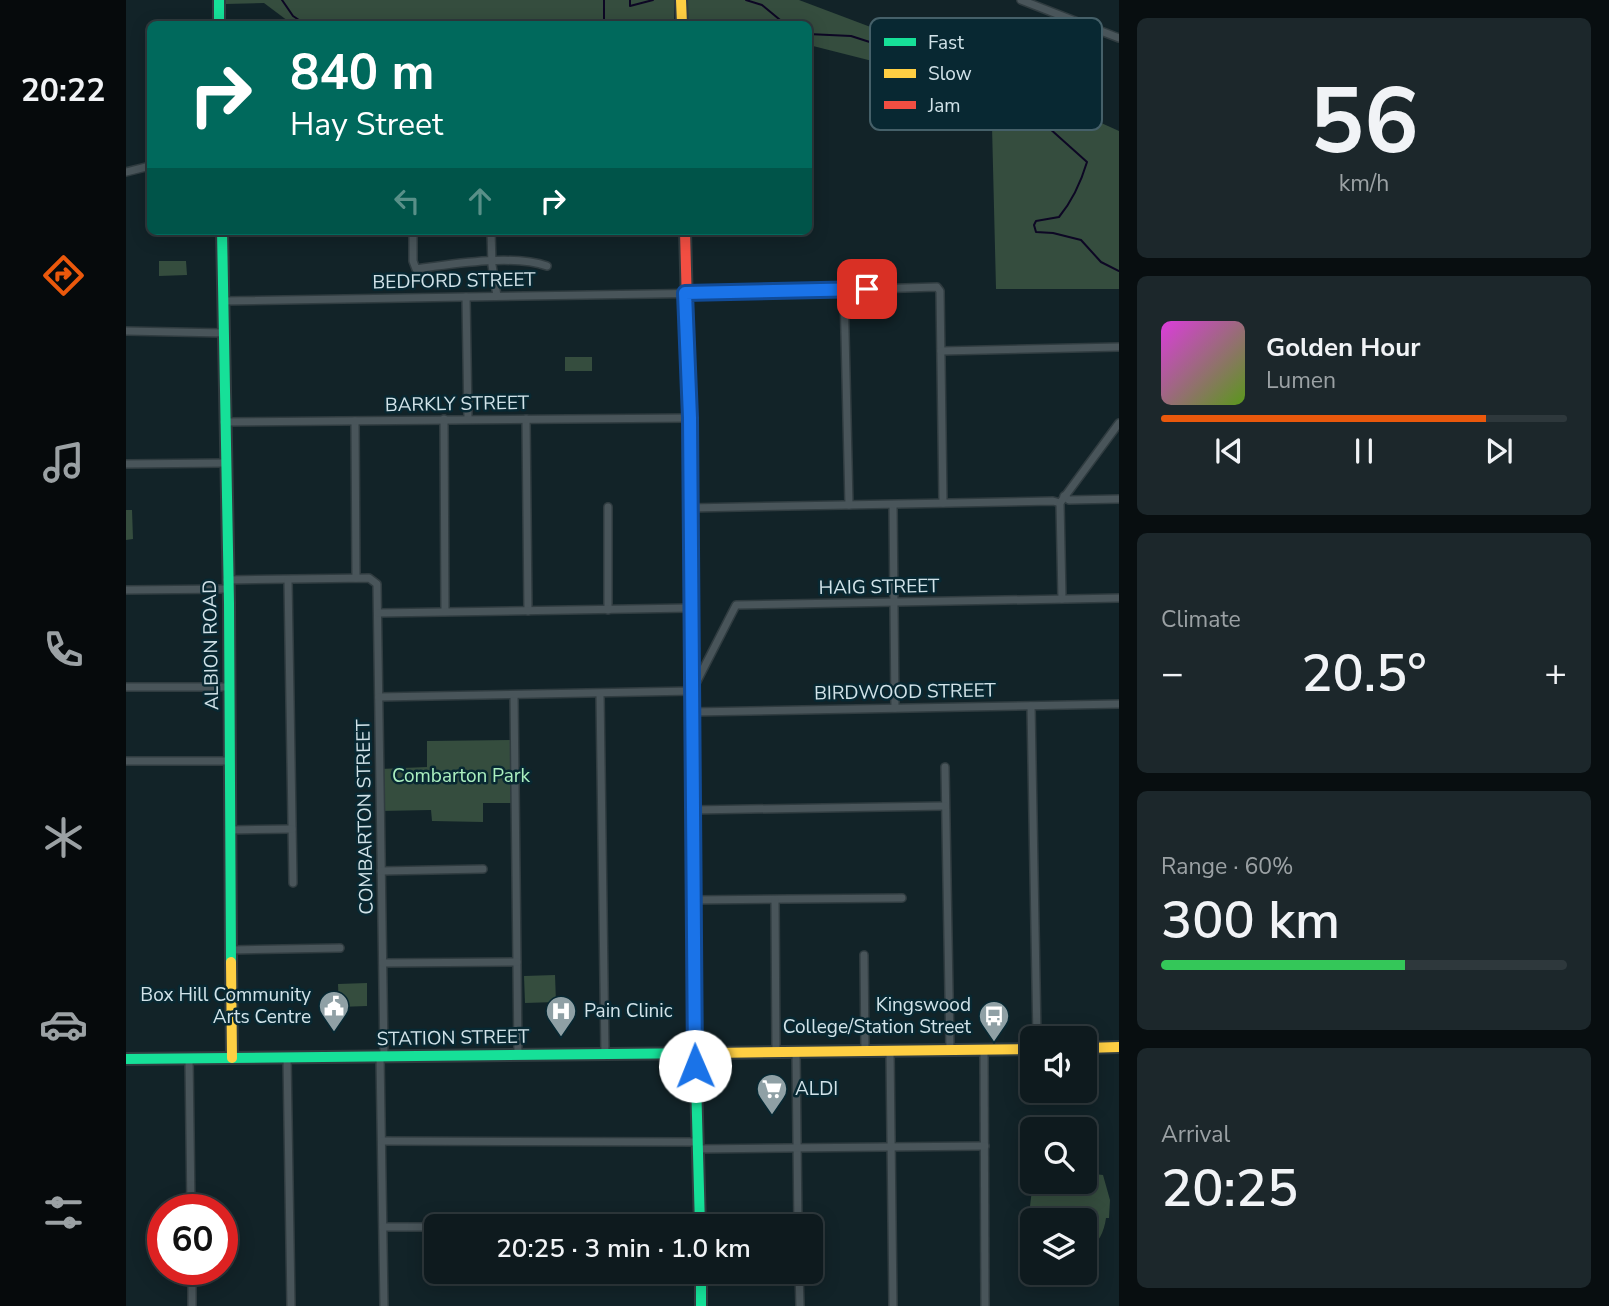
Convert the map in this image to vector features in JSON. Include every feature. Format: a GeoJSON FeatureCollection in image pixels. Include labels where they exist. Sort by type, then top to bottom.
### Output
{"type":"FeatureCollection","features":[{"type":"Feature","properties":{"kind":"main road"},"geometry":{"type":"LineString","coordinates":[[219,0],[219,21]]}},
{"type":"Feature","properties":{"kind":"main road"},"geometry":{"type":"LineString","coordinates":[[681,1],[682,21]]}},
{"type":"Feature","properties":{"kind":"main road","name":"ALBION ROAD"},"geometry":{"type":"LineString","coordinates":[[222,235],[229,603],[232,1058]]}},
{"type":"Feature","properties":{"kind":"main road"},"geometry":{"type":"LineString","coordinates":[[685,235],[690,418],[695,1053],[700,1214]]}},
{"type":"Feature","properties":{"kind":"main road"},"geometry":{"type":"LineString","coordinates":[[1097,1048],[1119,1047]]}},
{"type":"Feature","properties":{"kind":"main road","name":"STATION STREET"},"geometry":{"type":"LineString","coordinates":[[126,1059],[1020,1049]]}},
{"type":"Feature","properties":{"kind":"main road"},"geometry":{"type":"LineString","coordinates":[[701,1284],[701,1306]]}},
{"type":"Feature","properties":{"kind":"street"},"geometry":{"type":"LineString","coordinates":[[1021,0],[1067,18]]}},
{"type":"Feature","properties":{"kind":"street"},"geometry":{"type":"LineString","coordinates":[[1102,31],[1119,38]]}},
{"type":"Feature","properties":{"kind":"street"},"geometry":{"type":"LineString","coordinates":[[126,173],[147,167]]}},
{"type":"Feature","properties":{"kind":"street"},"geometry":{"type":"LineString","coordinates":[[413,235],[413,261],[416,269],[482,260],[538,262],[547,266]]}},
{"type":"Feature","properties":{"kind":"street"},"geometry":{"type":"LineString","coordinates":[[491,235],[497,296]]}},
{"type":"Feature","properties":{"kind":"street","name":"BEDFORD STREET"},"geometry":{"type":"LineString","coordinates":[[223,301],[937,287],[940,291],[941,351]]}},
{"type":"Feature","properties":{"kind":"street"},"geometry":{"type":"LineString","coordinates":[[844,290],[849,505]]}},
{"type":"Feature","properties":{"kind":"street"},"geometry":{"type":"LineString","coordinates":[[466,297],[468,419]]}},
{"type":"Feature","properties":{"kind":"street"},"geometry":{"type":"LineString","coordinates":[[126,331],[224,332]]}},
{"type":"Feature","properties":{"kind":"street"},"geometry":{"type":"LineString","coordinates":[[943,503],[941,351],[1119,347]]}},
{"type":"Feature","properties":{"kind":"street","name":"BARKLY STREET"},"geometry":{"type":"LineString","coordinates":[[225,422],[690,418]]}},
{"type":"Feature","properties":{"kind":"street"},"geometry":{"type":"LineString","coordinates":[[444,419],[445,611]]}},
{"type":"Feature","properties":{"kind":"street"},"geometry":{"type":"LineString","coordinates":[[526,419],[528,611]]}},
{"type":"Feature","properties":{"kind":"street"},"geometry":{"type":"LineString","coordinates":[[126,590],[356,578],[355,421]]}},
{"type":"Feature","properties":{"kind":"street"},"geometry":{"type":"LineString","coordinates":[[1062,599],[1062,500],[1119,423]]}},
{"type":"Feature","properties":{"kind":"street"},"geometry":{"type":"LineString","coordinates":[[126,464],[225,463]]}},
{"type":"Feature","properties":{"kind":"street"},"geometry":{"type":"LineString","coordinates":[[690,508],[1119,499]]}},
{"type":"Feature","properties":{"kind":"street"},"geometry":{"type":"LineString","coordinates":[[893,505],[895,708]]}},
{"type":"Feature","properties":{"kind":"street"},"geometry":{"type":"LineString","coordinates":[[608,507],[608,610]]}},
{"type":"Feature","properties":{"kind":"street","name":"COMBARTON STREET"},"geometry":{"type":"LineString","coordinates":[[356,578],[374,579],[377,584],[383,963],[384,1306]]}},
{"type":"Feature","properties":{"kind":"street"},"geometry":{"type":"LineString","coordinates":[[288,580],[293,883]]}},
{"type":"Feature","properties":{"kind":"street","name":"HAIG STREET"},"geometry":{"type":"LineString","coordinates":[[692,691],[736,605],[1119,598]]}},
{"type":"Feature","properties":{"kind":"street"},"geometry":{"type":"LineString","coordinates":[[378,612],[690,608]]}},
{"type":"Feature","properties":{"kind":"street"},"geometry":{"type":"LineString","coordinates":[[126,687],[230,687]]}},
{"type":"Feature","properties":{"kind":"street"},"geometry":{"type":"LineString","coordinates":[[379,696],[692,691]]}},
{"type":"Feature","properties":{"kind":"street"},"geometry":{"type":"LineString","coordinates":[[600,694],[605,1054]]}},
{"type":"Feature","properties":{"kind":"street"},"geometry":{"type":"LineString","coordinates":[[514,695],[518,1055]]}},
{"type":"Feature","properties":{"kind":"street","name":"BIRDWOOD STREET"},"geometry":{"type":"LineString","coordinates":[[692,712],[1119,704]]}},
{"type":"Feature","properties":{"kind":"street"},"geometry":{"type":"LineString","coordinates":[[1031,706],[1037,1026]]}},
{"type":"Feature","properties":{"kind":"street"},"geometry":{"type":"LineString","coordinates":[[126,761],[230,761]]}},
{"type":"Feature","properties":{"kind":"street"},"geometry":{"type":"LineString","coordinates":[[944,767],[950,1050]]}},
{"type":"Feature","properties":{"kind":"street"},"geometry":{"type":"LineString","coordinates":[[693,810],[945,806]]}},
{"type":"Feature","properties":{"kind":"street"},"geometry":{"type":"LineString","coordinates":[[230,830],[292,830]]}},
{"type":"Feature","properties":{"kind":"street"},"geometry":{"type":"LineString","coordinates":[[381,871],[483,869]]}},
{"type":"Feature","properties":{"kind":"street"},"geometry":{"type":"LineString","coordinates":[[694,900],[902,898]]}},
{"type":"Feature","properties":{"kind":"street"},"geometry":{"type":"LineString","coordinates":[[775,900],[776,1052]]}},
{"type":"Feature","properties":{"kind":"street"},"geometry":{"type":"LineString","coordinates":[[231,950],[340,948]]}},
{"type":"Feature","properties":{"kind":"street"},"geometry":{"type":"LineString","coordinates":[[864,955],[865,1051]]}},
{"type":"Feature","properties":{"kind":"street"},"geometry":{"type":"LineString","coordinates":[[383,963],[517,962]]}},
{"type":"Feature","properties":{"kind":"street"},"geometry":{"type":"LineString","coordinates":[[984,1050],[985,1306]]}},
{"type":"Feature","properties":{"kind":"street"},"geometry":{"type":"LineString","coordinates":[[890,1051],[893,1306]]}},
{"type":"Feature","properties":{"kind":"street"},"geometry":{"type":"LineString","coordinates":[[796,1052],[798,1214]]}},
{"type":"Feature","properties":{"kind":"street"},"geometry":{"type":"LineString","coordinates":[[287,1057],[291,1306]]}},
{"type":"Feature","properties":{"kind":"street"},"geometry":{"type":"LineString","coordinates":[[189,1058],[191,1194]]}},
{"type":"Feature","properties":{"kind":"street"},"geometry":{"type":"LineString","coordinates":[[382,1141],[797,1147],[985,1146]]}},
{"type":"Feature","properties":{"kind":"street"},"geometry":{"type":"LineString","coordinates":[[383,1227],[424,1227]]}},
{"type":"Feature","properties":{"kind":"street"},"geometry":{"type":"LineString","coordinates":[[799,1284],[800,1306]]}},
{"type":"Feature","properties":{"kind":"street"},"geometry":{"type":"LineString","coordinates":[[192,1285],[192,1306]]}},
{"type":"Feature","properties":{"kind":"green space"},"geometry":{"type":"Polygon","coordinates":[[[225,0],[674,0],[674,21],[288,21],[264,3],[225,4],[225,0]]]}},
{"type":"Feature","properties":{"kind":"green space"},"geometry":{"type":"Polygon","coordinates":[[[688,0],[799,0],[870,27],[870,60],[812,46],[812,21],[688,21],[688,0]]]}},
{"type":"Feature","properties":{"kind":"green space"},"geometry":{"type":"Polygon","coordinates":[[[1102,123],[1119,131],[1119,289],[996,289],[992,130],[1102,130],[1102,123]]]}},
{"type":"Feature","properties":{"kind":"green space"},"geometry":{"type":"Polygon","coordinates":[[[159,261],[186,261],[187,275],[159,276],[159,261]]]}},
{"type":"Feature","properties":{"kind":"green space"},"geometry":{"type":"Polygon","coordinates":[[[565,357],[592,357],[592,371],[565,371],[565,357]]]}},
{"type":"Feature","properties":{"kind":"green space"},"geometry":{"type":"Polygon","coordinates":[[[126,510],[132,510],[133,539],[126,540],[126,510]]]}},
{"type":"Feature","properties":{"kind":"green space","name":"Combarton Park"},"geometry":{"type":"Polygon","coordinates":[[[514,740],[515,803],[483,803],[483,822],[432,821],[431,810],[380,811],[380,769],[427,767],[427,741],[514,740]]]}},
{"type":"Feature","properties":{"kind":"green space"},"geometry":{"type":"Polygon","coordinates":[[[555,975],[556,1002],[525,1003],[524,976],[555,975]]]}},
{"type":"Feature","properties":{"kind":"green space"},"geometry":{"type":"Polygon","coordinates":[[[367,983],[367,1006],[339,1007],[338,984],[367,983]]]}},
{"type":"Feature","properties":{"kind":"green space"},"geometry":{"type":"Polygon","coordinates":[[[1097,1174],[1103,1175],[1110,1200],[1109,1218],[1106,1218],[1097,1241],[1097,1208],[1030,1208],[1031,1194],[1097,1194],[1097,1174]]]}},
{"type":"Feature","properties":{"kind":"waterway"},"geometry":{"type":"LineString","coordinates":[[282,0],[293,16],[300,21]]}},
{"type":"Feature","properties":{"kind":"waterway"},"geometry":{"type":"LineString","coordinates":[[604,0],[604,21]]}},
{"type":"Feature","properties":{"kind":"waterway"},"geometry":{"type":"LineString","coordinates":[[630,0],[630,6],[653,0]]}},
{"type":"Feature","properties":{"kind":"waterway"},"geometry":{"type":"LineString","coordinates":[[746,0],[762,5],[781,21]]}},
{"type":"Feature","properties":{"kind":"waterway"},"geometry":{"type":"LineString","coordinates":[[812,34],[851,36],[870,42]]}},
{"type":"Feature","properties":{"kind":"waterway"},"geometry":{"type":"LineString","coordinates":[[1051,130],[1087,162],[1076,191],[1064,211],[1059,217],[1036,221],[1036,232],[1081,240],[1101,262],[1119,271]]}},
{"type":"Feature","properties":{"kind":"traffic: fast"},"geometry":{"type":"LineString","coordinates":[[219,0],[219,21]]}},
{"type":"Feature","properties":{"kind":"traffic: fast"},"geometry":{"type":"LineString","coordinates":[[222,235],[229,603],[231,962]]}},
{"type":"Feature","properties":{"kind":"traffic: fast"},"geometry":{"type":"LineString","coordinates":[[692,685],[695,1043],[700,1214]]}},
{"type":"Feature","properties":{"kind":"traffic: fast"},"geometry":{"type":"LineString","coordinates":[[126,1059],[710,1053]]}},
{"type":"Feature","properties":{"kind":"traffic: fast"},"geometry":{"type":"LineString","coordinates":[[701,1284],[701,1306]]}},
{"type":"Feature","properties":{"kind":"traffic: slow"},"geometry":{"type":"LineString","coordinates":[[681,0],[682,21]]}},
{"type":"Feature","properties":{"kind":"traffic: slow"},"geometry":{"type":"LineString","coordinates":[[231,962],[232,1058]]}},
{"type":"Feature","properties":{"kind":"traffic: slow"},"geometry":{"type":"LineString","coordinates":[[1097,1048],[1119,1047]]}},
{"type":"Feature","properties":{"kind":"traffic: slow"},"geometry":{"type":"LineString","coordinates":[[710,1053],[1020,1049]]}},
{"type":"Feature","properties":{"kind":"traffic: jam"},"geometry":{"type":"LineString","coordinates":[[685,235],[692,685]]}},
{"type":"Feature","properties":{"kind":"place","name":"Box Hill Community Arts Centre"},"geometry":{"type":"Point","coordinates":[334,1033]}},
{"type":"Feature","properties":{"kind":"place","name":"Pain Clinic"},"geometry":{"type":"Point","coordinates":[561,1038]}},
{"type":"Feature","properties":{"kind":"place","name":"Kingswood College/Station Street"},"geometry":{"type":"Point","coordinates":[994,1043]}},
{"type":"Feature","properties":{"kind":"place","name":"ALDI"},"geometry":{"type":"Point","coordinates":[772,1116]}},
{"type":"Feature","properties":{"kind":"route"},"geometry":{"type":"LineString","coordinates":[[695,1066],[690,418],[685,293],[867,289]]}}]}
